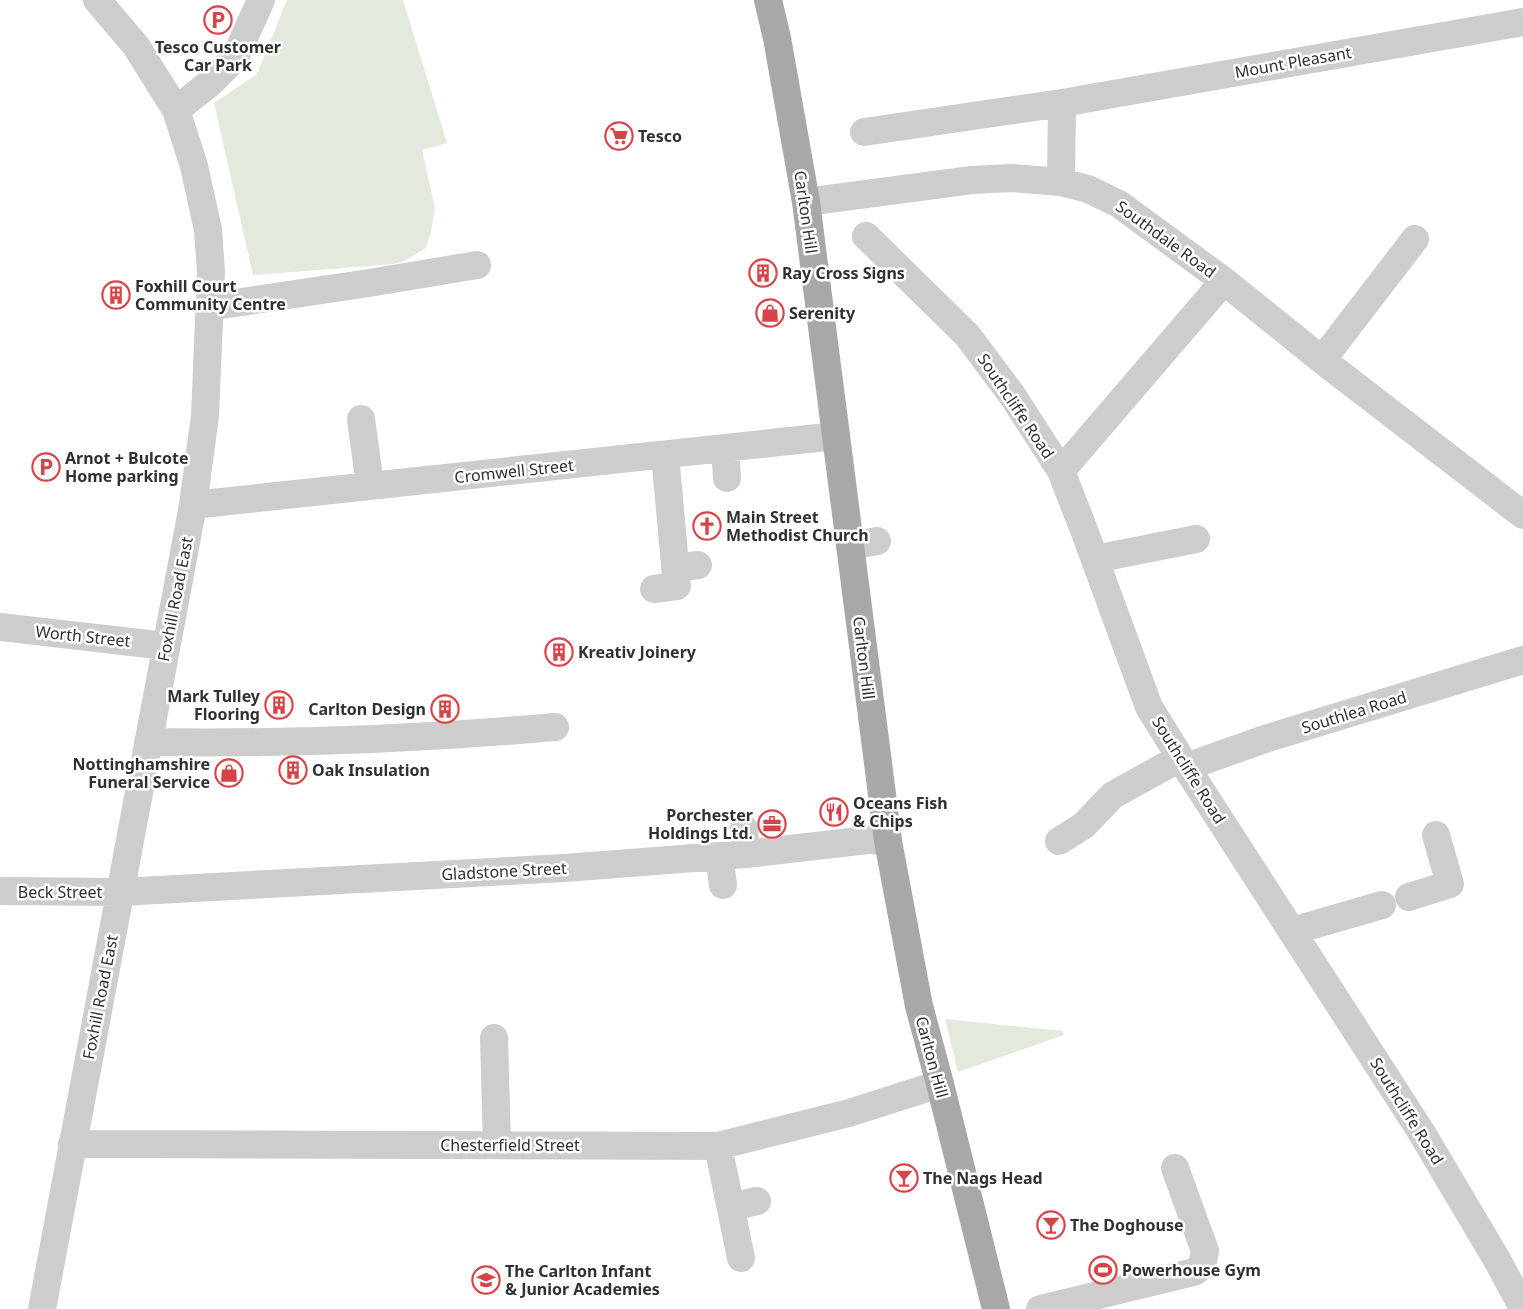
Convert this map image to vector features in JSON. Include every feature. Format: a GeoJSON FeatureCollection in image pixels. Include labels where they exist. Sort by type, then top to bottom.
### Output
{"type":"FeatureCollection","features":[{"type":"Feature","properties":{"kind":"main road","name":"Carlton Hill"},"geometry":{"type":"LineString","coordinates":[[768,0],[777,38],[806,202],[888,840],[919,1006],[996,1309]]}},
{"type":"Feature","properties":{"kind":"street","name":"Foxhill Road East"},"geometry":{"type":"LineString","coordinates":[[42,1309],[193,505],[205,416],[210,271],[208,230],[194,166],[176,110],[136,46],[97,0]]}},
{"type":"Feature","properties":{"kind":"street"},"geometry":{"type":"LineString","coordinates":[[176,110],[210,83],[235,58],[261,0]]}},
{"type":"Feature","properties":{"kind":"street","name":"Mount Pleasant"},"geometry":{"type":"LineString","coordinates":[[864,132],[1062,102],[1523,22]]}},
{"type":"Feature","properties":{"kind":"street"},"geometry":{"type":"LineString","coordinates":[[1061,182],[1062,102]]}},
{"type":"Feature","properties":{"kind":"street","name":"Southdale Road"},"geometry":{"type":"LineString","coordinates":[[806,202],[972,180],[1011,178],[1061,182],[1088,189],[1119,204],[1224,281],[1322,360],[1523,515]]}},
{"type":"Feature","properties":{"kind":"street","name":"Southcliffe Road"},"geometry":{"type":"LineString","coordinates":[[866,236],[967,335],[1012,395],[1060,472],[1095,559],[1149,707],[1420,1130],[1513,1268],[1523,1308]]}},
{"type":"Feature","properties":{"kind":"street"},"geometry":{"type":"LineString","coordinates":[[1322,360],[1415,239]]}},
{"type":"Feature","properties":{"kind":"street"},"geometry":{"type":"LineString","coordinates":[[208,307],[477,266]]}},
{"type":"Feature","properties":{"kind":"street"},"geometry":{"type":"LineString","coordinates":[[1060,472],[1224,281]]}},
{"type":"Feature","properties":{"kind":"street"},"geometry":{"type":"LineString","coordinates":[[361,419],[370,486]]}},
{"type":"Feature","properties":{"kind":"street","name":"Cromwell Street"},"geometry":{"type":"LineString","coordinates":[[193,505],[836,436]]}},
{"type":"Feature","properties":{"kind":"street"},"geometry":{"type":"LineString","coordinates":[[725,448],[727,478]]}},
{"type":"Feature","properties":{"kind":"street"},"geometry":{"type":"LineString","coordinates":[[654,589],[677,586],[687,566],[665,455]]}},
{"type":"Feature","properties":{"kind":"street"},"geometry":{"type":"LineString","coordinates":[[1095,559],[1196,539]]}},
{"type":"Feature","properties":{"kind":"street"},"geometry":{"type":"LineString","coordinates":[[850,546],[877,541]]}},
{"type":"Feature","properties":{"kind":"street","name":"Worth Street"},"geometry":{"type":"LineString","coordinates":[[0,627],[166,646]]}},
{"type":"Feature","properties":{"kind":"street","name":"Southlea Road"},"geometry":{"type":"LineString","coordinates":[[1059,841],[1083,826],[1113,795],[1183,762],[1266,740],[1523,660]]}},
{"type":"Feature","properties":{"kind":"street"},"geometry":{"type":"LineString","coordinates":[[148,742],[212,743],[416,738],[555,727]]}},
{"type":"Feature","properties":{"kind":"street"},"geometry":{"type":"LineString","coordinates":[[1409,897],[1450,884],[1436,835]]}},
{"type":"Feature","properties":{"kind":"street","name":"Gladstone Street"},"geometry":{"type":"LineString","coordinates":[[120,892],[565,868],[719,856],[745,842],[888,840]]}},
{"type":"Feature","properties":{"kind":"street"},"geometry":{"type":"LineString","coordinates":[[719,856],[722,885]]}},
{"type":"Feature","properties":{"kind":"street","name":"Beck Street"},"geometry":{"type":"LineString","coordinates":[[0,891],[120,892]]}},
{"type":"Feature","properties":{"kind":"street"},"geometry":{"type":"LineString","coordinates":[[1292,931],[1382,905]]}},
{"type":"Feature","properties":{"kind":"street"},"geometry":{"type":"LineString","coordinates":[[494,1038],[497,1145]]}},
{"type":"Feature","properties":{"kind":"street","name":"Chesterfield Street"},"geometry":{"type":"LineString","coordinates":[[72,1144],[718,1146],[849,1113],[940,1084]]}},
{"type":"Feature","properties":{"kind":"street"},"geometry":{"type":"LineString","coordinates":[[718,1146],[741,1258]]}},
{"type":"Feature","properties":{"kind":"street"},"geometry":{"type":"LineString","coordinates":[[1040,1309],[1194,1272],[1202,1266],[1205,1251],[1175,1168]]}},
{"type":"Feature","properties":{"kind":"street"},"geometry":{"type":"LineString","coordinates":[[731,1207],[757,1201]]}},
{"type":"Feature","properties":{"kind":"shaded area"},"geometry":{"type":"Polygon","coordinates":[[[287,0],[403,0],[447,143],[422,150],[435,208],[426,248],[404,261],[393,264],[253,275],[214,103],[257,74],[287,0]]]}},
{"type":"Feature","properties":{"kind":"shaded area"},"geometry":{"type":"Polygon","coordinates":[[[945,1019],[1063,1031],[1064,1035],[958,1072],[945,1019]]]}},
{"type":"Feature","properties":{"kind":"place","name":"Tesco Customer Car Park"},"geometry":{"type":"Point","coordinates":[218,20]}},
{"type":"Feature","properties":{"kind":"place","name":"Tesco"},"geometry":{"type":"Point","coordinates":[619,136]}},
{"type":"Feature","properties":{"kind":"place","name":"Ray Cross Signs"},"geometry":{"type":"Point","coordinates":[763,273]}},
{"type":"Feature","properties":{"kind":"place","name":"Foxhill Court Community Centre"},"geometry":{"type":"Point","coordinates":[116,295]}},
{"type":"Feature","properties":{"kind":"place","name":"Serenity"},"geometry":{"type":"Point","coordinates":[770,313]}},
{"type":"Feature","properties":{"kind":"place","name":"Arnot + Bulcote Home parking"},"geometry":{"type":"Point","coordinates":[46,467]}},
{"type":"Feature","properties":{"kind":"place","name":"Main Street Methodist Church"},"geometry":{"type":"Point","coordinates":[707,526]}},
{"type":"Feature","properties":{"kind":"place","name":"Kreativ Joinery"},"geometry":{"type":"Point","coordinates":[559,652]}},
{"type":"Feature","properties":{"kind":"place","name":"Mark Tulley Flooring"},"geometry":{"type":"Point","coordinates":[279,705]}},
{"type":"Feature","properties":{"kind":"place","name":"Carlton Design"},"geometry":{"type":"Point","coordinates":[445,709]}},
{"type":"Feature","properties":{"kind":"place","name":"Oak Insulation"},"geometry":{"type":"Point","coordinates":[293,770]}},
{"type":"Feature","properties":{"kind":"place","name":"Nottinghamshire Funeral Service"},"geometry":{"type":"Point","coordinates":[229,773]}},
{"type":"Feature","properties":{"kind":"place","name":"Oceans Fish & Chips"},"geometry":{"type":"Point","coordinates":[834,812]}},
{"type":"Feature","properties":{"kind":"place","name":"Porchester Holdings Ltd."},"geometry":{"type":"Point","coordinates":[772,824]}},
{"type":"Feature","properties":{"kind":"place","name":"The Nags Head"},"geometry":{"type":"Point","coordinates":[904,1178]}},
{"type":"Feature","properties":{"kind":"place","name":"The Doghouse"},"geometry":{"type":"Point","coordinates":[1051,1225]}},
{"type":"Feature","properties":{"kind":"place","name":"Powerhouse Gym"},"geometry":{"type":"Point","coordinates":[1103,1270]}},
{"type":"Feature","properties":{"kind":"place","name":"The Carlton Infant & Junior Academies"},"geometry":{"type":"Point","coordinates":[486,1280]}}]}
